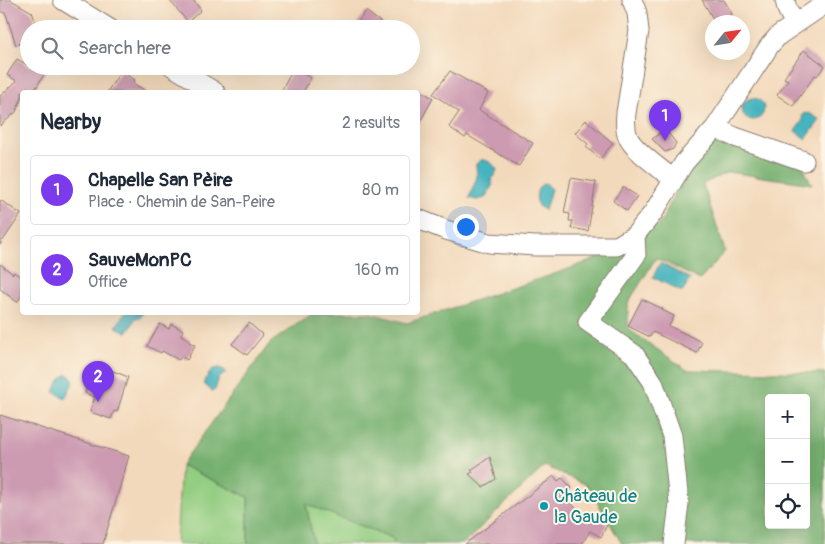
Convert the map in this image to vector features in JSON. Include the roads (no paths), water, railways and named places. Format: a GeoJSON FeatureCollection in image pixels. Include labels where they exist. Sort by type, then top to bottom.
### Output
{"type":"FeatureCollection","features":[{"type":"Feature","properties":{"kind":"street"},"geometry":{"type":"LineString","coordinates":[[63,0],[95,20]]}},
{"type":"Feature","properties":{"kind":"street"},"geometry":{"type":"LineString","coordinates":[[632,0],[637,13],[639,31],[626,114],[625,125],[627,135],[631,143],[674,179]]}},
{"type":"Feature","properties":{"kind":"street"},"geometry":{"type":"LineString","coordinates":[[784,0],[795,24]]}},
{"type":"Feature","properties":{"kind":"street"},"geometry":{"type":"LineString","coordinates":[[420,220],[489,243],[535,246],[617,246],[635,236],[653,213],[684,163],[715,128],[770,45],[779,35],[825,4]]}},
{"type":"Feature","properties":{"kind":"street"},"geometry":{"type":"LineString","coordinates":[[187,75],[212,90]]}},
{"type":"Feature","properties":{"kind":"street"},"geometry":{"type":"LineString","coordinates":[[715,128],[804,161]]}},
{"type":"Feature","properties":{"kind":"street"},"geometry":{"type":"LineString","coordinates":[[635,236],[636,254],[588,322],[634,354],[653,382],[672,436],[678,503],[674,544]]}},
{"type":"Feature","properties":{"kind":"water"},"geometry":{"type":"Polygon","coordinates":[[[753,98],[761,101],[764,109],[761,117],[753,120],[745,117],[742,109],[745,101],[753,98]]]}},
{"type":"Feature","properties":{"kind":"water"},"geometry":{"type":"Polygon","coordinates":[[[804,113],[809,113],[820,120],[806,139],[795,131],[803,120],[802,116],[804,113]]]}},
{"type":"Feature","properties":{"kind":"water"},"geometry":{"type":"Polygon","coordinates":[[[481,160],[490,162],[497,170],[491,182],[493,184],[485,198],[477,200],[469,198],[477,177],[476,164],[481,160]]]}},
{"type":"Feature","properties":{"kind":"water"},"geometry":{"type":"Polygon","coordinates":[[[545,183],[551,189],[545,210],[538,206],[537,196],[538,189],[545,183]]]}},
{"type":"Feature","properties":{"kind":"water"},"geometry":{"type":"Polygon","coordinates":[[[660,263],[690,279],[682,292],[653,277],[660,263]]]}},
{"type":"Feature","properties":{"kind":"water"},"geometry":{"type":"Polygon","coordinates":[[[123,315],[142,315],[140,318],[136,317],[127,332],[116,327],[123,315]]]}},
{"type":"Feature","properties":{"kind":"water"},"geometry":{"type":"Polygon","coordinates":[[[219,368],[226,373],[219,378],[215,390],[212,391],[205,385],[204,381],[213,369],[219,368]]]}},
{"type":"Feature","properties":{"kind":"water"},"geometry":{"type":"Polygon","coordinates":[[[68,374],[74,381],[65,398],[54,392],[59,381],[68,374]]]}},
{"type":"Feature","properties":{"kind":"place","name":"Chapelle San Pèire"},"geometry":{"type":"Point","coordinates":[665,141]}},
{"type":"Feature","properties":{"kind":"place","name":"SauveMonPC"},"geometry":{"type":"Point","coordinates":[98,402]}},
{"type":"Feature","properties":{"kind":"place","name":"Château de la Gaude"},"geometry":{"type":"Point","coordinates":[544,506]}}]}
